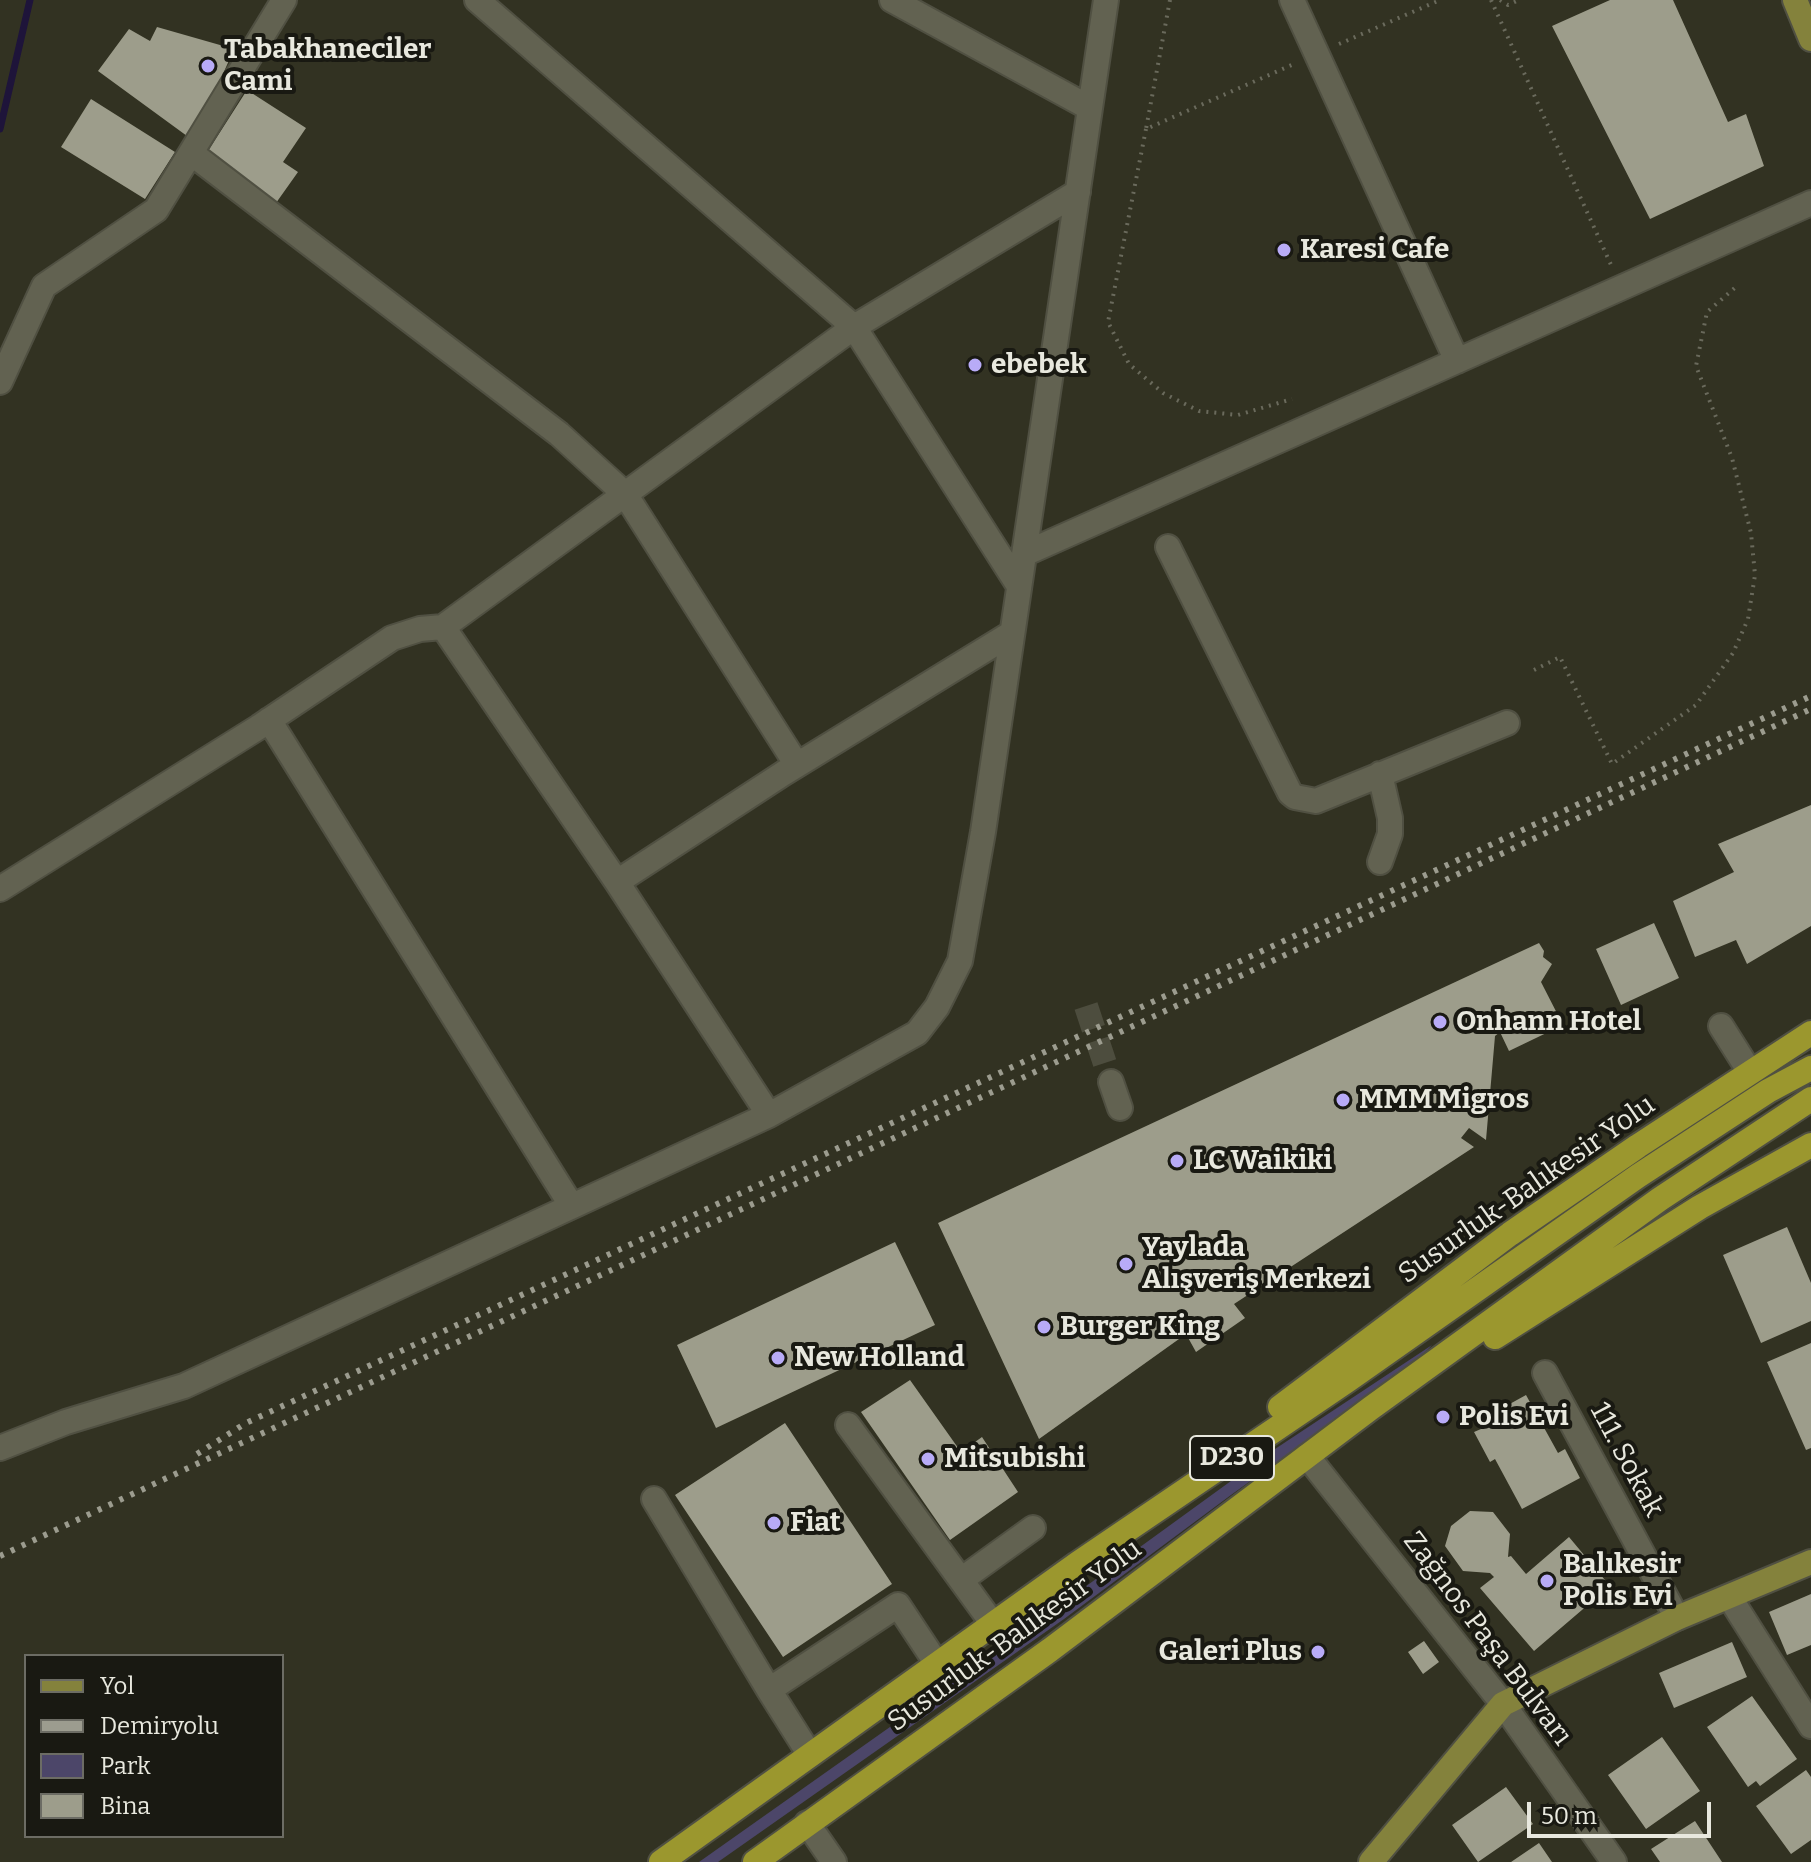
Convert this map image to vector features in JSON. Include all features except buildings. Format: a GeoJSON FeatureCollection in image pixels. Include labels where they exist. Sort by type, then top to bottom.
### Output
{"type":"FeatureCollection","features":[{"type":"Feature","properties":{"kind":"highway","name":"Susurluk-Balıkesir Yolu"},"geometry":{"type":"LineString","coordinates":[[1173,1498],[1240,1437],[1510,1234],[1811,1033]]}},
{"type":"Feature","properties":{"kind":"highway","name":"Susurluk-Balıkesir Yolu"},"geometry":{"type":"LineString","coordinates":[[661,1862],[993,1624],[1638,1176],[1768,1091],[1811,1068]]}},
{"type":"Feature","properties":{"kind":"highway","name":"Susurluk-Balıkesir Yolu"},"geometry":{"type":"LineString","coordinates":[[755,1862],[1050,1650],[1307,1456],[1660,1199],[1811,1099]]}},
{"type":"Feature","properties":{"kind":"highway","name":"Susurluk-Balıkesir Yolu"},"geometry":{"type":"LineString","coordinates":[[1307,1456],[1700,1207],[1811,1145]]}},
{"type":"Feature","properties":{"kind":"main road"},"geometry":{"type":"LineString","coordinates":[[1795,0],[1811,39]]}},
{"type":"Feature","properties":{"kind":"main road"},"geometry":{"type":"LineString","coordinates":[[1371,1862],[1503,1704],[1677,1618],[1811,1562]]}},
{"type":"Feature","properties":{"kind":"street"},"geometry":{"type":"LineString","coordinates":[[0,382],[44,286],[156,210],[284,0]]}},
{"type":"Feature","properties":{"kind":"street"},"geometry":{"type":"LineString","coordinates":[[477,0],[854,327],[1019,586]]}},
{"type":"Feature","properties":{"kind":"street"},"geometry":{"type":"LineString","coordinates":[[892,0],[1088,107]]}},
{"type":"Feature","properties":{"kind":"street"},"geometry":{"type":"LineString","coordinates":[[0,1448],[66,1422],[184,1386],[769,1115],[917,1033],[937,1007],[960,961],[983,832],[1106,0]]}},
{"type":"Feature","properties":{"kind":"street"},"geometry":{"type":"LineString","coordinates":[[1292,0],[1457,361]]}},
{"type":"Feature","properties":{"kind":"street"},"geometry":{"type":"LineString","coordinates":[[191,153],[559,434],[625,494],[797,765]]}},
{"type":"Feature","properties":{"kind":"street"},"geometry":{"type":"LineString","coordinates":[[0,889],[269,720],[392,638],[443,627],[854,327],[1078,192]]}},
{"type":"Feature","properties":{"kind":"street"},"geometry":{"type":"LineString","coordinates":[[1024,554],[1811,203]]}},
{"type":"Feature","properties":{"kind":"street"},"geometry":{"type":"LineString","coordinates":[[1168,547],[1290,793],[1301,799],[1316,801],[1507,723]]}},
{"type":"Feature","properties":{"kind":"street"},"geometry":{"type":"LineString","coordinates":[[443,627],[617,882],[769,1115]]}},
{"type":"Feature","properties":{"kind":"street"},"geometry":{"type":"LineString","coordinates":[[617,882],[797,765],[1012,633]]}},
{"type":"Feature","properties":{"kind":"street"},"geometry":{"type":"LineString","coordinates":[[269,720],[571,1205]]}},
{"type":"Feature","properties":{"kind":"street"},"geometry":{"type":"LineString","coordinates":[[1380,774],[1390,818],[1390,834],[1380,862]]}},
{"type":"Feature","properties":{"kind":"street"},"geometry":{"type":"LineString","coordinates":[[1721,1026],[1750,1072]]}},
{"type":"Feature","properties":{"kind":"street"},"geometry":{"type":"LineString","coordinates":[[1111,1082],[1120,1108]]}},
{"type":"Feature","properties":{"kind":"street","name":"111. Sokak"},"geometry":{"type":"LineString","coordinates":[[1545,1373],[1677,1618]]}},
{"type":"Feature","properties":{"kind":"street"},"geometry":{"type":"LineString","coordinates":[[848,1425],[993,1624]]}},
{"type":"Feature","properties":{"kind":"street","name":"Zağnos Paşa Bulvarı"},"geometry":{"type":"LineString","coordinates":[[1307,1456],[1503,1704],[1614,1862]]}},
{"type":"Feature","properties":{"kind":"street"},"geometry":{"type":"LineString","coordinates":[[654,1499],[810,1755]]}},
{"type":"Feature","properties":{"kind":"street"},"geometry":{"type":"LineString","coordinates":[[961,1580],[1033,1528]]}},
{"type":"Feature","properties":{"kind":"street"},"geometry":{"type":"LineString","coordinates":[[1730,1598],[1811,1726]]}},
{"type":"Feature","properties":{"kind":"street"},"geometry":{"type":"LineString","coordinates":[[769,1690],[898,1605],[937,1664]]}},
{"type":"Feature","properties":{"kind":"street"},"geometry":{"type":"LineString","coordinates":[[807,1823],[834,1862]]}},
{"type":"Feature","properties":{"kind":"path"},"geometry":{"type":"LineString","coordinates":[[1170,0],[1108,322],[1129,364],[1163,393],[1199,411],[1238,415],[1292,399]]}},
{"type":"Feature","properties":{"kind":"path"},"geometry":{"type":"LineString","coordinates":[[1146,129],[1440,0]]}},
{"type":"Feature","properties":{"kind":"path"},"geometry":{"type":"LineString","coordinates":[[1491,0],[1622,288]]}},
{"type":"Feature","properties":{"kind":"path"},"geometry":{"type":"LineString","coordinates":[[1500,0],[1508,5],[1519,0]]}},
{"type":"Feature","properties":{"kind":"path"},"geometry":{"type":"LineString","coordinates":[[1534,670],[1560,657],[1612,764],[1696,705],[1733,653],[1748,619],[1755,575],[1751,533],[1732,458],[1696,366],[1707,312],[1738,285]]}},
{"type":"Feature","properties":{"kind":"green space"},"geometry":{"type":"Polygon","coordinates":[[[1432,1345],[1416,1362],[1064,1619],[718,1862],[699,1862],[1275,1449],[1432,1345]]]}},
{"type":"Feature","properties":{"kind":"waterway"},"geometry":{"type":"LineString","coordinates":[[0,129],[30,0]]}},
{"type":"Feature","properties":{"kind":"tunnel"},"geometry":{"type":"LineString","coordinates":[[1086,1006],[1111,1082]]}},
{"type":"Feature","properties":{"kind":"railway"},"geometry":{"type":"LineString","coordinates":[[197,1454],[246,1423],[1811,696]]}},
{"type":"Feature","properties":{"kind":"railway"},"geometry":{"type":"LineString","coordinates":[[0,1556],[1811,709]]}},
{"type":"Feature","properties":{"kind":"place","name":"Tabakhaneciler Cami"},"geometry":{"type":"Point","coordinates":[208,66]}},
{"type":"Feature","properties":{"kind":"place","name":"Karesi Cafe"},"geometry":{"type":"Point","coordinates":[1284,250]}},
{"type":"Feature","properties":{"kind":"place","name":"ebebek"},"geometry":{"type":"Point","coordinates":[975,365]}},
{"type":"Feature","properties":{"kind":"place","name":"Onhann Hotel"},"geometry":{"type":"Point","coordinates":[1440,1022]}},
{"type":"Feature","properties":{"kind":"place","name":"MMM Migros"},"geometry":{"type":"Point","coordinates":[1343,1100]}},
{"type":"Feature","properties":{"kind":"place","name":"LC Waikiki"},"geometry":{"type":"Point","coordinates":[1177,1161]}},
{"type":"Feature","properties":{"kind":"place","name":"Yaylada Alışveriş Merkezi"},"geometry":{"type":"Point","coordinates":[1126,1264]}},
{"type":"Feature","properties":{"kind":"place","name":"Burger King"},"geometry":{"type":"Point","coordinates":[1044,1327]}},
{"type":"Feature","properties":{"kind":"place","name":"New Holland"},"geometry":{"type":"Point","coordinates":[778,1358]}},
{"type":"Feature","properties":{"kind":"place","name":"Polis Evi"},"geometry":{"type":"Point","coordinates":[1443,1417]}},
{"type":"Feature","properties":{"kind":"place","name":"Mitsubishi"},"geometry":{"type":"Point","coordinates":[928,1459]}},
{"type":"Feature","properties":{"kind":"place","name":"Fiat"},"geometry":{"type":"Point","coordinates":[774,1523]}},
{"type":"Feature","properties":{"kind":"place","name":"Balıkesir Polis Evi"},"geometry":{"type":"Point","coordinates":[1547,1581]}},
{"type":"Feature","properties":{"kind":"place","name":"Galeri Plus"},"geometry":{"type":"Point","coordinates":[1318,1652]}}]}
